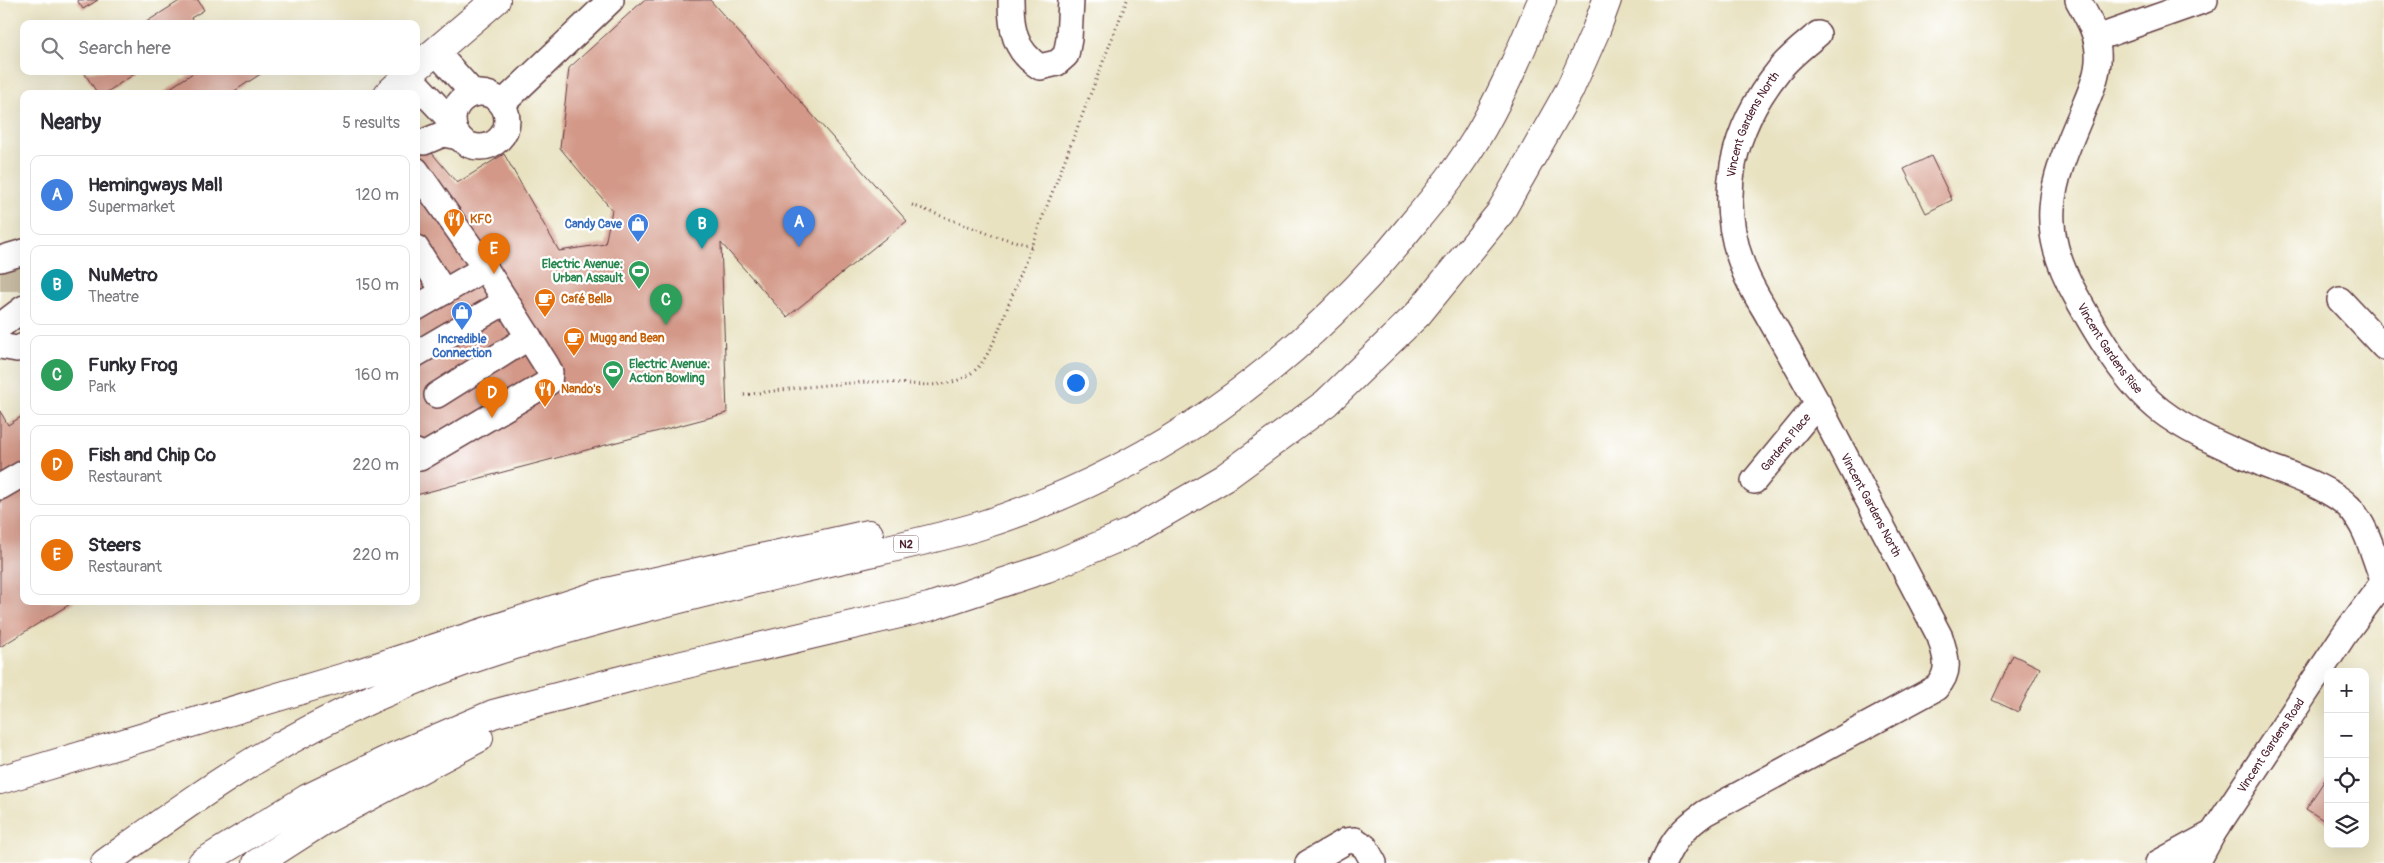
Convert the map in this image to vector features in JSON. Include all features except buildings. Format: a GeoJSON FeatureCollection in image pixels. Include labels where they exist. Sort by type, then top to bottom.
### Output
{"type":"FeatureCollection","features":[{"type":"Feature","properties":{"kind":"main road"},"geometry":{"type":"LineString","coordinates":[[420,65],[496,0]]}},
{"type":"Feature","properties":{"kind":"main road","name":"N2"},"geometry":{"type":"LineString","coordinates":[[105,863],[167,818],[258,758],[342,714],[423,677],[494,651],[618,614],[978,526],[1075,490],[1118,470],[1193,425],[1279,363],[1344,302],[1389,252],[1448,181],[1482,128],[1520,52],[1542,0]]}},
{"type":"Feature","properties":{"kind":"main road"},"geometry":{"type":"LineString","coordinates":[[202,863],[308,798],[393,757],[493,714],[636,676],[929,607],[1047,568],[1129,533],[1224,478],[1333,396],[1418,314],[1500,213],[1569,92],[1607,0]]}},
{"type":"Feature","properties":{"kind":"main road"},"geometry":{"type":"LineString","coordinates":[[392,90],[409,75]]}},
{"type":"Feature","properties":{"kind":"main road"},"geometry":{"type":"LineString","coordinates":[[0,780],[355,674],[607,592],[884,530],[1008,500],[1118,470]]}},
{"type":"Feature","properties":{"kind":"main road"},"geometry":{"type":"LineString","coordinates":[[257,863],[321,822],[410,773],[505,725],[636,676]]}},
{"type":"Feature","properties":{"kind":"street"},"geometry":{"type":"LineString","coordinates":[[502,104],[611,0]]}},
{"type":"Feature","properties":{"kind":"street"},"geometry":{"type":"LineString","coordinates":[[1011,0],[1014,39],[1031,61],[1040,66],[1057,63],[1066,56],[1070,39],[1071,0]]}},
{"type":"Feature","properties":{"kind":"street","name":"Vincent Gardens Rise"},"geometry":{"type":"LineString","coordinates":[[2078,0],[2097,38],[2099,54],[2091,91],[2070,141],[2054,187],[2051,217],[2052,242],[2062,269],[2076,297],[2106,347],[2134,383],[2160,411],[2185,426],[2240,453],[2326,491],[2348,506],[2362,524],[2384,582]]}},
{"type":"Feature","properties":{"kind":"street"},"geometry":{"type":"LineString","coordinates":[[2097,38],[2205,0]]}},
{"type":"Feature","properties":{"kind":"street","name":"Vincent Gardens North"},"geometry":{"type":"LineString","coordinates":[[1663,863],[1682,829],[1705,813],[1936,688],[1947,672],[1947,658],[1940,637],[1818,403],[1743,267],[1730,211],[1730,177],[1738,141],[1753,106],[1780,68],[1818,34]]}},
{"type":"Feature","properties":{"kind":"street"},"geometry":{"type":"LineString","coordinates":[[420,68],[474,94],[490,94],[502,104],[508,118],[508,126],[500,140],[487,147],[479,148],[464,143],[420,70]]}},
{"type":"Feature","properties":{"kind":"street"},"geometry":{"type":"LineString","coordinates":[[456,130],[453,115],[461,101],[474,94]]}},
{"type":"Feature","properties":{"kind":"street"},"geometry":{"type":"LineString","coordinates":[[424,142],[456,130]]}},
{"type":"Feature","properties":{"kind":"street"},"geometry":{"type":"LineString","coordinates":[[420,176],[484,268],[550,372],[549,382],[420,454]]}},
{"type":"Feature","properties":{"kind":"street"},"geometry":{"type":"LineString","coordinates":[[0,259],[20,253]]}},
{"type":"Feature","properties":{"kind":"street"},"geometry":{"type":"LineString","coordinates":[[420,254],[444,292]]}},
{"type":"Feature","properties":{"kind":"street"},"geometry":{"type":"LineString","coordinates":[[420,306],[484,268]]}},
{"type":"Feature","properties":{"kind":"street"},"geometry":{"type":"LineString","coordinates":[[2340,300],[2384,348]]}},
{"type":"Feature","properties":{"kind":"street"},"geometry":{"type":"LineString","coordinates":[[420,352],[505,302]]}},
{"type":"Feature","properties":{"kind":"street"},"geometry":{"type":"LineString","coordinates":[[0,326],[20,311]]}},
{"type":"Feature","properties":{"kind":"street"},"geometry":{"type":"LineString","coordinates":[[0,339],[20,328]]}},
{"type":"Feature","properties":{"kind":"street"},"geometry":{"type":"LineString","coordinates":[[437,394],[529,337]]}},
{"type":"Feature","properties":{"kind":"street"},"geometry":{"type":"LineString","coordinates":[[0,346],[20,348]]}},
{"type":"Feature","properties":{"kind":"street","name":"Gardens Place"},"geometry":{"type":"LineString","coordinates":[[1754,481],[1818,403]]}},
{"type":"Feature","properties":{"kind":"street","name":"Vincent Gardens Road"},"geometry":{"type":"LineString","coordinates":[[2197,863],[2213,833],[2344,635],[2384,582]]}},
{"type":"Feature","properties":{"kind":"street"},"geometry":{"type":"LineString","coordinates":[[2158,863],[2213,833]]}},
{"type":"Feature","properties":{"kind":"street"},"geometry":{"type":"LineString","coordinates":[[1308,863],[1346,842],[1354,840],[1365,846],[1374,863]]}},
{"type":"Feature","properties":{"kind":"path"},"geometry":{"type":"LineString","coordinates":[[744,395],[872,382],[950,383],[968,376],[983,362],[996,337],[1127,0]]}},
{"type":"Feature","properties":{"kind":"path"},"geometry":{"type":"LineString","coordinates":[[912,205],[992,235],[1032,246]]}},
{"type":"Feature","properties":{"kind":"tunnel"},"geometry":{"type":"LineString","coordinates":[[0,277],[20,277]]}},
{"type":"Feature","properties":{"kind":"place","name":"KFC"},"geometry":{"type":"Point","coordinates":[454,238]}},
{"type":"Feature","properties":{"kind":"place","name":"Candy Cave"},"geometry":{"type":"Point","coordinates":[638,243]}},
{"type":"Feature","properties":{"kind":"place","name":"Hemingways Mall"},"geometry":{"type":"Point","coordinates":[799,247]}},
{"type":"Feature","properties":{"kind":"place","name":"NuMetro"},"geometry":{"type":"Point","coordinates":[702,249]}},
{"type":"Feature","properties":{"kind":"place","name":"Steers"},"geometry":{"type":"Point","coordinates":[494,274]}},
{"type":"Feature","properties":{"kind":"place","name":"Electric Avenue: Urban Assault"},"geometry":{"type":"Point","coordinates":[639,290]}},
{"type":"Feature","properties":{"kind":"place","name":"Café Bella"},"geometry":{"type":"Point","coordinates":[545,318]}},
{"type":"Feature","properties":{"kind":"place","name":"Funky Frog"},"geometry":{"type":"Point","coordinates":[666,325]}},
{"type":"Feature","properties":{"kind":"place","name":"Incredible Connection"},"geometry":{"type":"Point","coordinates":[462,331]}},
{"type":"Feature","properties":{"kind":"place","name":"Mugg and Bean"},"geometry":{"type":"Point","coordinates":[574,357]}},
{"type":"Feature","properties":{"kind":"place","name":"Electric Avenue: Action Bowling"},"geometry":{"type":"Point","coordinates":[613,390]}},
{"type":"Feature","properties":{"kind":"place","name":"Nando's"},"geometry":{"type":"Point","coordinates":[545,408]}},
{"type":"Feature","properties":{"kind":"place","name":"Fish and Chip Co"},"geometry":{"type":"Point","coordinates":[492,418]}}]}
